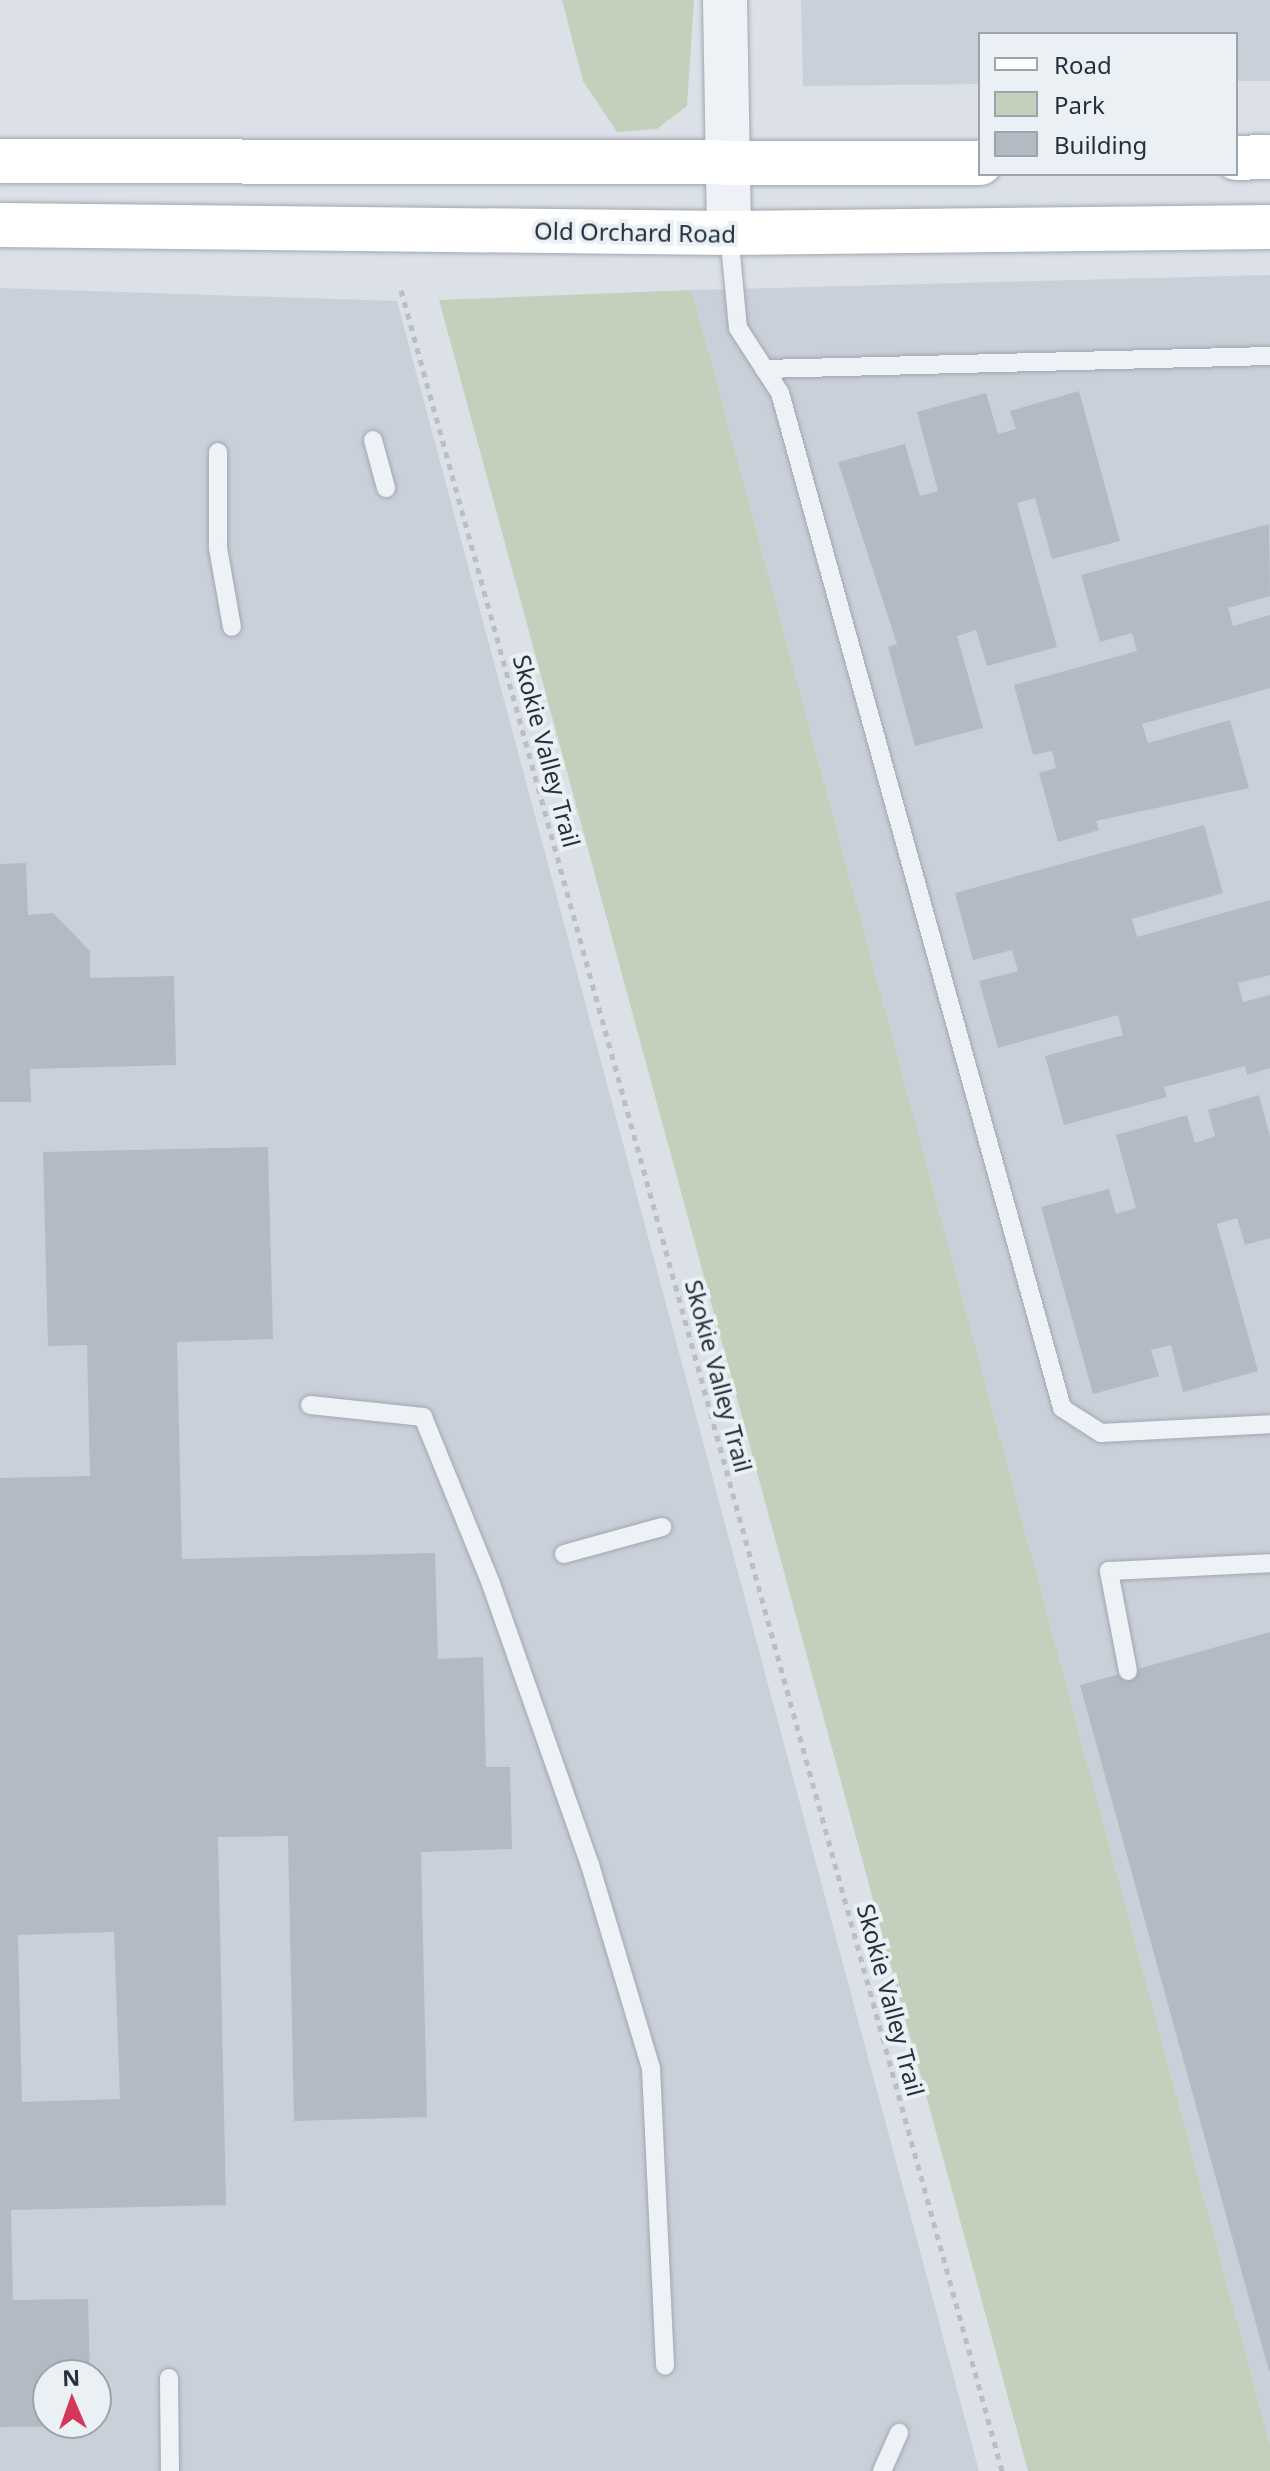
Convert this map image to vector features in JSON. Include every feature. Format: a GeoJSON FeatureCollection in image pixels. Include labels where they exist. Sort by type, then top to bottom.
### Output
{"type":"FeatureCollection","features":[{"type":"Feature","properties":{"kind":"main road"},"geometry":{"type":"LineString","coordinates":[[1238,158],[1270,157]]}},
{"type":"Feature","properties":{"kind":"main road"},"geometry":{"type":"LineString","coordinates":[[0,161],[728,168],[978,163]]}},
{"type":"Feature","properties":{"kind":"main road","name":"Old Orchard Road"},"geometry":{"type":"LineString","coordinates":[[0,225],[729,233],[1270,227]]}},
{"type":"Feature","properties":{"kind":"street"},"geometry":{"type":"LineString","coordinates":[[725,0],[729,233]]}},
{"type":"Feature","properties":{"kind":"lane"},"geometry":{"type":"LineString","coordinates":[[729,233],[738,328],[780,393],[1062,1408],[1101,1433],[1270,1424]]}},
{"type":"Feature","properties":{"kind":"lane"},"geometry":{"type":"LineString","coordinates":[[764,369],[1270,356]]}},
{"type":"Feature","properties":{"kind":"lane"},"geometry":{"type":"LineString","coordinates":[[373,440],[386,488]]}},
{"type":"Feature","properties":{"kind":"lane"},"geometry":{"type":"LineString","coordinates":[[218,452],[218,548],[232,627]]}},
{"type":"Feature","properties":{"kind":"lane"},"geometry":{"type":"LineString","coordinates":[[310,1405],[423,1417],[491,1584],[590,1865],[651,2068],[665,2366]]}},
{"type":"Feature","properties":{"kind":"lane"},"geometry":{"type":"LineString","coordinates":[[564,1554],[662,1527]]}},
{"type":"Feature","properties":{"kind":"lane"},"geometry":{"type":"LineString","coordinates":[[1128,1671],[1109,1571],[1270,1563]]}},
{"type":"Feature","properties":{"kind":"lane"},"geometry":{"type":"LineString","coordinates":[[169,2378],[170,2471]]}},
{"type":"Feature","properties":{"kind":"lane"},"geometry":{"type":"LineString","coordinates":[[882,2471],[899,2433]]}},
{"type":"Feature","properties":{"kind":"path","name":"Skokie Valley Trail"},"geometry":{"type":"LineString","coordinates":[[401,290],[1002,2471]]}},
{"type":"Feature","properties":{"kind":"shaded area"},"geometry":{"type":"Polygon","coordinates":[[[801,0],[1270,0],[1270,81],[1238,81],[1238,32],[978,32],[978,84],[803,86],[801,0]]]}},
{"type":"Feature","properties":{"kind":"shaded area"},"geometry":{"type":"Polygon","coordinates":[[[1270,275],[1270,2444],[692,290],[1270,275]]]}},
{"type":"Feature","properties":{"kind":"shaded area"},"geometry":{"type":"Polygon","coordinates":[[[0,288],[397,301],[979,2471],[0,2471],[0,288]]]}},
{"type":"Feature","properties":{"kind":"green space"},"geometry":{"type":"Polygon","coordinates":[[[562,0],[694,0],[687,106],[657,129],[617,132],[583,81],[562,0]]]}},
{"type":"Feature","properties":{"kind":"green space"},"geometry":{"type":"Polygon","coordinates":[[[692,290],[1270,2444],[1270,2471],[1028,2471],[439,300],[692,290]]]}},
{"type":"Feature","properties":{"kind":"building"},"geometry":{"type":"Polygon","coordinates":[[[1079,391],[1120,541],[1052,559],[1035,498],[1017,503],[1057,647],[987,666],[976,630],[957,636],[983,728],[915,746],[888,647],[897,644],[838,462],[905,444],[920,496],[938,491],[917,412],[986,393],[998,434],[1016,429],[1010,411],[1079,391]]]}},
{"type":"Feature","properties":{"kind":"building"},"geometry":{"type":"Polygon","coordinates":[[[1269,524],[1270,596],[1228,608],[1233,626],[1270,615],[1270,688],[1142,724],[1148,743],[1230,720],[1249,788],[1096,821],[1099,830],[1058,842],[1039,773],[1056,768],[1052,751],[1033,755],[1014,685],[1137,651],[1132,633],[1100,642],[1081,575],[1269,524]]]}},
{"type":"Feature","properties":{"kind":"building"},"geometry":{"type":"Polygon","coordinates":[[[1204,825],[1223,893],[1132,919],[1137,937],[1270,900],[1270,975],[1238,983],[1243,1002],[1270,995],[1270,1068],[1247,1075],[1245,1066],[1164,1087],[1167,1097],[1064,1125],[1045,1056],[1123,1035],[1118,1015],[998,1048],[979,981],[1018,971],[1012,950],[973,960],[955,893],[1204,825]]]}},
{"type":"Feature","properties":{"kind":"building"},"geometry":{"type":"Polygon","coordinates":[[[26,863],[28,915],[53,913],[90,951],[90,978],[174,976],[176,1065],[30,1069],[31,1102],[0,1102],[0,864],[26,863]]]}},
{"type":"Feature","properties":{"kind":"building"},"geometry":{"type":"Polygon","coordinates":[[[1259,1095],[1270,1136],[1270,1238],[1245,1245],[1237,1218],[1217,1224],[1258,1371],[1183,1392],[1171,1345],[1151,1350],[1159,1376],[1093,1394],[1041,1207],[1109,1189],[1116,1214],[1136,1208],[1116,1135],[1187,1115],[1195,1143],[1215,1136],[1208,1110],[1259,1095]]]}},
{"type":"Feature","properties":{"kind":"building"},"geometry":{"type":"Polygon","coordinates":[[[268,1147],[273,1339],[177,1342],[182,1559],[435,1553],[438,1659],[483,1657],[486,1767],[510,1767],[512,1849],[421,1852],[427,2117],[294,2121],[288,1836],[218,1837],[226,2205],[11,2210],[13,2300],[88,2299],[90,2359],[32,2359],[32,2427],[0,2427],[0,1478],[90,1476],[87,1345],[48,1346],[43,1152],[268,1147]],[[114,1932],[18,1935],[22,2102],[120,2099],[114,1932]]]}},
{"type":"Feature","properties":{"kind":"building"},"geometry":{"type":"Polygon","coordinates":[[[1270,1632],[1270,2371],[1269,2371],[1080,1685],[1270,1632]]]}}]}
